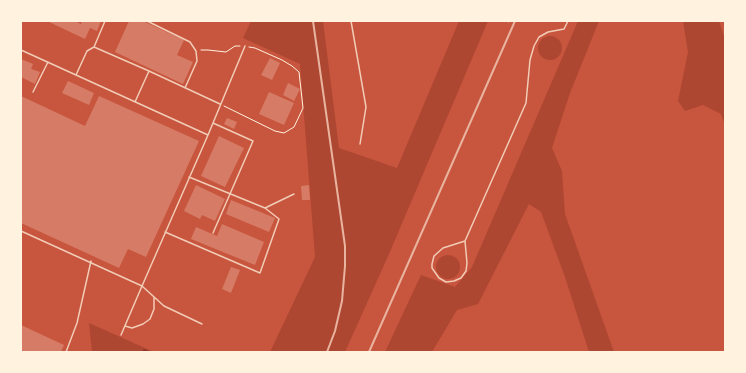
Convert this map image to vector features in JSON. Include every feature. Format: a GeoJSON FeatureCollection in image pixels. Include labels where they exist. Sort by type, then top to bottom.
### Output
{"type":"FeatureCollection","features":[{"type":"Feature","properties":{"kind":"lane"},"geometry":{"type":"LineString","coordinates":[[76,75],[87,51],[94,47],[105,21]]}},
{"type":"Feature","properties":{"kind":"lane"},"geometry":{"type":"LineString","coordinates":[[147,21],[190,42],[196,51],[197,61],[185,88]]}},
{"type":"Feature","properties":{"kind":"lane"},"geometry":{"type":"LineString","coordinates":[[351,21],[366,107],[360,144]]}},
{"type":"Feature","properties":{"kind":"lane"},"geometry":{"type":"LineString","coordinates":[[465,241],[443,248],[434,256],[432,268],[439,278],[450,282],[458,280],[464,275],[467,267],[465,241],[526,103],[530,60],[534,46],[539,37],[548,32],[564,29],[568,21]]}},
{"type":"Feature","properties":{"kind":"lane"},"geometry":{"type":"LineString","coordinates":[[121,336],[245,46]]}},
{"type":"Feature","properties":{"kind":"lane"},"geometry":{"type":"LineString","coordinates":[[94,47],[220,104]]}},
{"type":"Feature","properties":{"kind":"lane"},"geometry":{"type":"LineString","coordinates":[[21,50],[208,135]]}},
{"type":"Feature","properties":{"kind":"lane"},"geometry":{"type":"LineString","coordinates":[[33,92],[48,62]]}},
{"type":"Feature","properties":{"kind":"lane"},"geometry":{"type":"LineString","coordinates":[[135,102],[149,71]]}},
{"type":"Feature","properties":{"kind":"lane"},"geometry":{"type":"LineString","coordinates":[[213,123],[253,141],[213,233]]}},
{"type":"Feature","properties":{"kind":"lane"},"geometry":{"type":"LineString","coordinates":[[165,232],[260,273],[279,219],[266,208],[189,177]]}},
{"type":"Feature","properties":{"kind":"lane"},"geometry":{"type":"LineString","coordinates":[[266,208],[294,194]]}},
{"type":"Feature","properties":{"kind":"lane"},"geometry":{"type":"LineString","coordinates":[[21,231],[142,286],[164,306],[202,324]]}},
{"type":"Feature","properties":{"kind":"lane"},"geometry":{"type":"LineString","coordinates":[[66,352],[77,323],[91,262]]}},
{"type":"Feature","properties":{"kind":"lane"},"geometry":{"type":"LineString","coordinates":[[125,326],[132,328],[143,324],[150,319],[154,309],[154,298]]}},
{"type":"Feature","properties":{"kind":"path"},"geometry":{"type":"LineString","coordinates":[[196,51],[208,50],[226,52],[236,46],[255,48],[282,60],[299,72],[303,108],[294,127],[284,133],[275,131],[220,104]]}},
{"type":"Feature","properties":{"kind":"shaded area"},"geometry":{"type":"Polygon","coordinates":[[[251,21],[323,21],[339,148],[397,168],[459,21],[488,21],[389,254],[345,352],[270,352],[315,257],[300,64],[243,38],[251,21]]]}},
{"type":"Feature","properties":{"kind":"shaded area"},"geometry":{"type":"Polygon","coordinates":[[[578,21],[599,21],[570,93],[552,148],[562,171],[565,214],[614,352],[589,352],[565,277],[541,212],[529,204],[478,304],[457,310],[432,352],[385,352],[421,275],[455,287],[472,267],[578,21]]]}},
{"type":"Feature","properties":{"kind":"shaded area"},"geometry":{"type":"Polygon","coordinates":[[[683,21],[719,21],[725,39],[725,125],[721,114],[703,105],[685,111],[678,101],[688,52],[683,21]]]}},
{"type":"Feature","properties":{"kind":"shaded area"},"geometry":{"type":"Polygon","coordinates":[[[550,36],[558,40],[562,48],[558,56],[550,60],[542,56],[538,48],[542,40],[550,36]]]}},
{"type":"Feature","properties":{"kind":"shaded area"},"geometry":{"type":"Polygon","coordinates":[[[448,255],[456,259],[460,267],[456,275],[448,279],[440,275],[436,267],[440,259],[448,255]]]}},
{"type":"Feature","properties":{"kind":"shaded area"},"geometry":{"type":"Polygon","coordinates":[[[89,323],[154,352],[92,352],[89,323]]]}},
{"type":"Feature","properties":{"kind":"building"},"geometry":{"type":"Polygon","coordinates":[[[47,21],[75,21],[81,24],[82,21],[101,21],[97,31],[90,28],[85,39],[47,21]]]}},
{"type":"Feature","properties":{"kind":"building"},"geometry":{"type":"Polygon","coordinates":[[[129,21],[143,21],[184,40],[177,55],[193,62],[183,84],[115,52],[129,21]]]}},
{"type":"Feature","properties":{"kind":"building"},"geometry":{"type":"Polygon","coordinates":[[[270,58],[280,63],[272,80],[261,75],[270,58]]]}},
{"type":"Feature","properties":{"kind":"building"},"geometry":{"type":"Polygon","coordinates":[[[21,59],[33,64],[31,69],[40,72],[35,84],[21,77],[21,59]]]}},
{"type":"Feature","properties":{"kind":"building"},"geometry":{"type":"Polygon","coordinates":[[[68,81],[94,93],[89,105],[62,93],[68,81]]]}},
{"type":"Feature","properties":{"kind":"building"},"geometry":{"type":"Polygon","coordinates":[[[288,83],[300,89],[294,101],[283,95],[288,83]]]}},
{"type":"Feature","properties":{"kind":"building"},"geometry":{"type":"Polygon","coordinates":[[[269,92],[294,103],[284,125],[259,114],[269,92]]]}},
{"type":"Feature","properties":{"kind":"building"},"geometry":{"type":"Polygon","coordinates":[[[21,96],[85,126],[99,96],[199,141],[146,257],[128,249],[119,268],[21,223],[21,96]]]}},
{"type":"Feature","properties":{"kind":"building"},"geometry":{"type":"Polygon","coordinates":[[[227,118],[237,122],[234,129],[224,124],[227,118]]]}},
{"type":"Feature","properties":{"kind":"building"},"geometry":{"type":"Polygon","coordinates":[[[219,136],[244,148],[225,187],[201,176],[219,136]]]}},
{"type":"Feature","properties":{"kind":"building"},"geometry":{"type":"Polygon","coordinates":[[[196,185],[225,199],[215,221],[202,215],[200,219],[184,211],[196,185]]]}},
{"type":"Feature","properties":{"kind":"building"},"geometry":{"type":"Polygon","coordinates":[[[309,185],[310,200],[302,200],[301,186],[309,185]]]}},
{"type":"Feature","properties":{"kind":"building"},"geometry":{"type":"Polygon","coordinates":[[[231,200],[275,218],[269,232],[226,214],[231,200]]]}},
{"type":"Feature","properties":{"kind":"building"},"geometry":{"type":"Polygon","coordinates":[[[222,224],[264,242],[255,265],[191,239],[196,227],[217,236],[222,224]]]}},
{"type":"Feature","properties":{"kind":"building"},"geometry":{"type":"Polygon","coordinates":[[[231,267],[240,270],[231,293],[222,289],[231,267]]]}},
{"type":"Feature","properties":{"kind":"building"},"geometry":{"type":"Polygon","coordinates":[[[21,325],[64,345],[61,352],[26,352],[21,350],[21,325]]]}},
{"type":"Feature","properties":{"kind":"waterway"},"geometry":{"type":"LineString","coordinates":[[144,350],[149,352]]}},
{"type":"Feature","properties":{"kind":"railway"},"geometry":{"type":"LineString","coordinates":[[313,21],[345,246],[342,301],[335,331],[327,352]]}},
{"type":"Feature","properties":{"kind":"railway"},"geometry":{"type":"LineString","coordinates":[[369,352],[515,21]]}}]}
